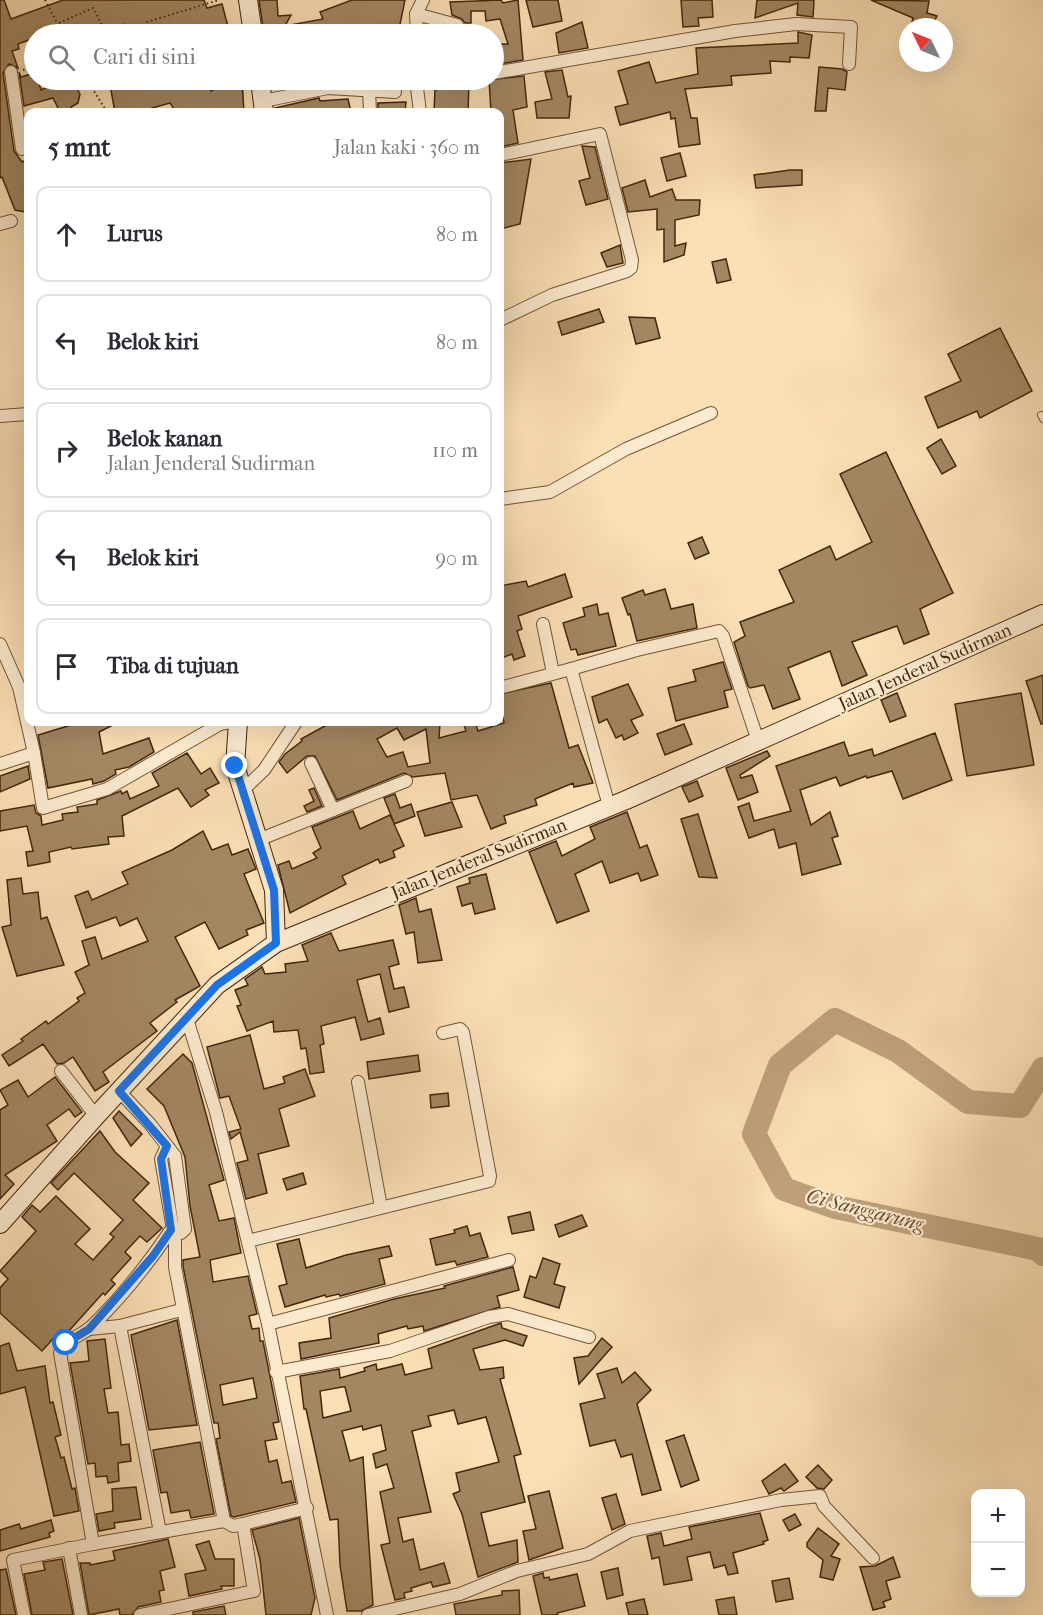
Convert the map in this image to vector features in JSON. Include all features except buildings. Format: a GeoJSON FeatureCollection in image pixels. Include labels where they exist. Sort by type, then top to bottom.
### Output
{"type":"FeatureCollection","features":[{"type":"Feature","properties":{"kind":"main road"},"geometry":{"type":"LineString","coordinates":[[248,0],[252,24]]}},
{"type":"Feature","properties":{"kind":"main road"},"geometry":{"type":"LineString","coordinates":[[263,90],[267,105]]}},
{"type":"Feature","properties":{"kind":"main road","name":"Jalan Jenderal Sudirman"},"geometry":{"type":"LineString","coordinates":[[0,1224],[217,985],[276,943],[609,806],[1043,614]]}},
{"type":"Feature","properties":{"kind":"main road"},"geometry":{"type":"LineString","coordinates":[[238,726],[235,766],[274,890],[276,943]]}},
{"type":"Feature","properties":{"kind":"street"},"geometry":{"type":"LineString","coordinates":[[416,24],[416,14],[423,0]]}},
{"type":"Feature","properties":{"kind":"street"},"geometry":{"type":"LineString","coordinates":[[416,14],[453,24]]}},
{"type":"Feature","properties":{"kind":"street"},"geometry":{"type":"LineString","coordinates":[[504,71],[735,31],[796,24],[851,27],[849,64]]}},
{"type":"Feature","properties":{"kind":"street"},"geometry":{"type":"LineString","coordinates":[[11,72],[22,149]]}},
{"type":"Feature","properties":{"kind":"street"},"geometry":{"type":"LineString","coordinates":[[267,105],[292,95],[318,90]]}},
{"type":"Feature","properties":{"kind":"street"},"geometry":{"type":"LineString","coordinates":[[370,108],[369,90],[395,92]]}},
{"type":"Feature","properties":{"kind":"street"},"geometry":{"type":"LineString","coordinates":[[417,90],[419,108]]}},
{"type":"Feature","properties":{"kind":"street"},"geometry":{"type":"LineString","coordinates":[[504,154],[600,134],[632,260],[632,268],[552,296],[504,318]]}},
{"type":"Feature","properties":{"kind":"street"},"geometry":{"type":"LineString","coordinates":[[504,498],[550,492],[626,449],[711,413]]}},
{"type":"Feature","properties":{"kind":"street"},"geometry":{"type":"LineString","coordinates":[[0,416],[24,414]]}},
{"type":"Feature","properties":{"kind":"street"},"geometry":{"type":"LineString","coordinates":[[543,624],[553,673]]}},
{"type":"Feature","properties":{"kind":"street"},"geometry":{"type":"LineString","coordinates":[[504,687],[637,650],[719,631],[723,636],[758,741]]}},
{"type":"Feature","properties":{"kind":"street"},"geometry":{"type":"LineString","coordinates":[[0,644],[19,687],[24,709]]}},
{"type":"Feature","properties":{"kind":"street"},"geometry":{"type":"LineString","coordinates":[[571,669],[609,806]]}},
{"type":"Feature","properties":{"kind":"street"},"geometry":{"type":"LineString","coordinates":[[28,726],[44,808],[107,789],[217,726]]}},
{"type":"Feature","properties":{"kind":"street"},"geometry":{"type":"LineString","coordinates":[[242,787],[264,770],[293,726]]}},
{"type":"Feature","properties":{"kind":"street"},"geometry":{"type":"LineString","coordinates":[[0,764],[34,753]]}},
{"type":"Feature","properties":{"kind":"street"},"geometry":{"type":"LineString","coordinates":[[311,763],[333,810]]}},
{"type":"Feature","properties":{"kind":"street"},"geometry":{"type":"LineString","coordinates":[[258,840],[406,781]]}},
{"type":"Feature","properties":{"kind":"street"},"geometry":{"type":"LineString","coordinates":[[187,1019],[216,1112],[268,1324],[327,1615]]}},
{"type":"Feature","properties":{"kind":"street"},"geometry":{"type":"LineString","coordinates":[[248,1241],[489,1181],[490,1176],[464,1032],[460,1029],[443,1033]]}},
{"type":"Feature","properties":{"kind":"street"},"geometry":{"type":"LineString","coordinates":[[60,1071],[96,1116]]}},
{"type":"Feature","properties":{"kind":"street"},"geometry":{"type":"LineString","coordinates":[[358,1082],[381,1207]]}},
{"type":"Feature","properties":{"kind":"street"},"geometry":{"type":"LineString","coordinates":[[89,1329],[153,1256],[173,1236],[185,1229],[175,1156],[119,1091]]}},
{"type":"Feature","properties":{"kind":"street"},"geometry":{"type":"LineString","coordinates":[[167,1146],[161,1159],[181,1310],[224,1521]]}},
{"type":"Feature","properties":{"kind":"street"},"geometry":{"type":"LineString","coordinates":[[268,1324],[509,1260]]}},
{"type":"Feature","properties":{"kind":"street"},"geometry":{"type":"LineString","coordinates":[[93,1544],[60,1353],[72,1337],[89,1329],[120,1326],[181,1310]]}},
{"type":"Feature","properties":{"kind":"street"},"geometry":{"type":"LineString","coordinates":[[276,1372],[390,1351],[489,1317],[508,1314],[589,1337]]}},
{"type":"Feature","properties":{"kind":"street"},"geometry":{"type":"LineString","coordinates":[[120,1326],[160,1532]]}},
{"type":"Feature","properties":{"kind":"street"},"geometry":{"type":"LineString","coordinates":[[368,1615],[460,1594],[517,1571],[588,1554],[630,1530],[781,1500],[820,1496],[824,1506],[873,1558]]}},
{"type":"Feature","properties":{"kind":"street"},"geometry":{"type":"LineString","coordinates":[[24,1615],[13,1560],[224,1521],[233,1526],[307,1508]]}},
{"type":"Feature","properties":{"kind":"street"},"geometry":{"type":"LineString","coordinates":[[140,1615],[254,1591],[243,1524]]}},
{"type":"Feature","properties":{"kind":"street"},"geometry":{"type":"LineString","coordinates":[[69,1548],[81,1615]]}},
{"type":"Feature","properties":{"kind":"path"},"geometry":{"type":"LineString","coordinates":[[45,0],[59,23],[93,8],[101,24]]}},
{"type":"Feature","properties":{"kind":"path"},"geometry":{"type":"LineString","coordinates":[[146,24],[219,0]]}},
{"type":"Feature","properties":{"kind":"path"},"geometry":{"type":"LineString","coordinates":[[93,90],[104,108]]}},
{"type":"Feature","properties":{"kind":"waterway","name":"Ci Sanggarung"},"geometry":{"type":"LineString","coordinates":[[1043,1069],[1020,1106],[968,1102],[898,1051],[835,1020],[780,1065],[754,1134],[784,1189],[835,1207],[1038,1249],[1043,1254]]}},
{"type":"Feature","properties":{"kind":"route"},"geometry":{"type":"LineString","coordinates":[[66,1343],[72,1337],[89,1329],[153,1256],[171,1230],[161,1159],[167,1146],[119,1091],[217,985],[276,943],[274,890],[235,766]]}}]}
